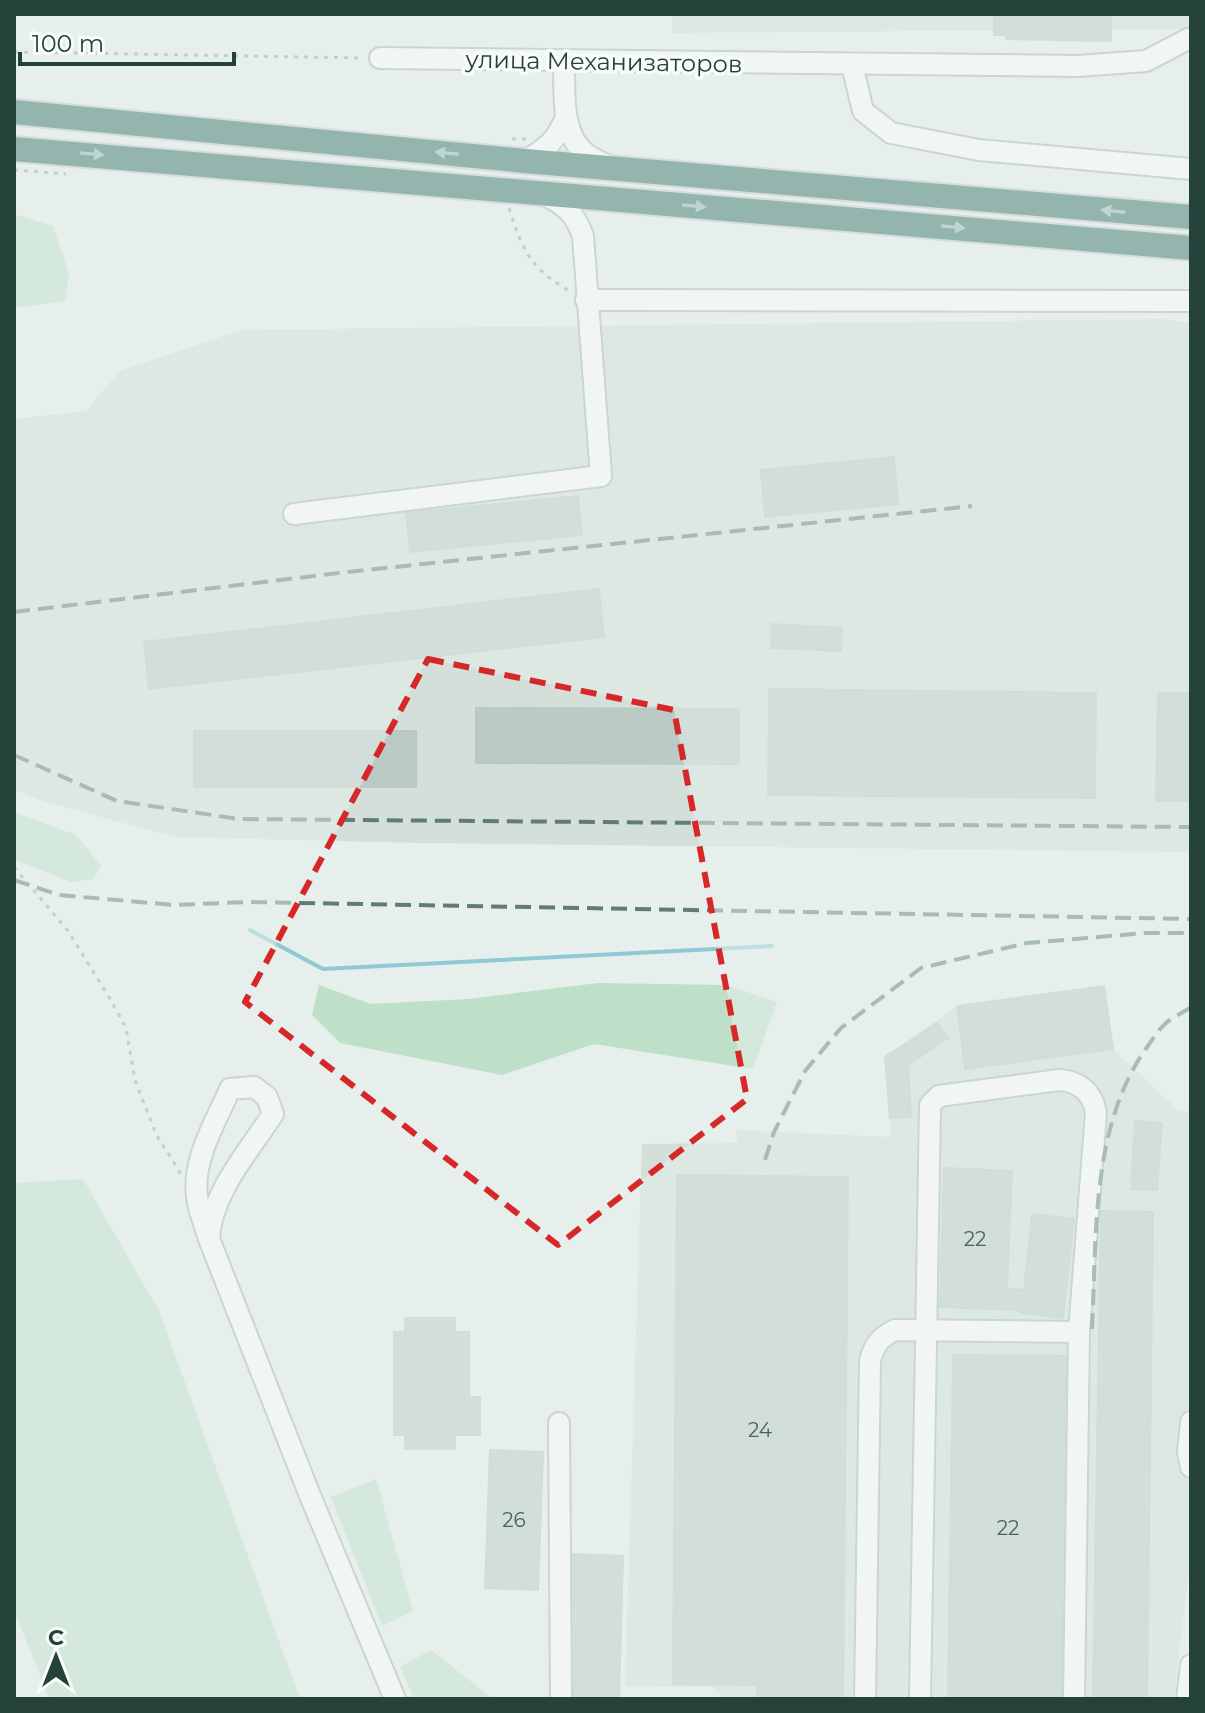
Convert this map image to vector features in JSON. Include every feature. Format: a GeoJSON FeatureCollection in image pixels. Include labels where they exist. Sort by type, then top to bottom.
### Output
{"type":"FeatureCollection","features":[{"type":"Feature","properties":{"kind":"highway"},"geometry":{"type":"LineString","coordinates":[[14,112],[525,161],[1191,217]]}},
{"type":"Feature","properties":{"kind":"highway"},"geometry":{"type":"LineString","coordinates":[[14,149],[1191,248]]}},
{"type":"Feature","properties":{"kind":"street","name":"улица Механизаторов"},"geometry":{"type":"LineString","coordinates":[[380,58],[1078,66],[1146,61],[1188,39]]}},
{"type":"Feature","properties":{"kind":"street"},"geometry":{"type":"LineString","coordinates":[[564,61],[566,117],[573,136],[584,153],[611,168]]}},
{"type":"Feature","properties":{"kind":"street"},"geometry":{"type":"LineString","coordinates":[[852,65],[863,111],[891,133],[979,150],[1191,169]]}},
{"type":"Feature","properties":{"kind":"street"},"geometry":{"type":"LineString","coordinates":[[525,161],[546,149],[559,134],[566,117]]}},
{"type":"Feature","properties":{"kind":"street"},"geometry":{"type":"LineString","coordinates":[[294,514],[601,476],[583,236],[577,218],[562,204],[542,193]]}},
{"type":"Feature","properties":{"kind":"street"},"geometry":{"type":"LineString","coordinates":[[583,236],[588,218],[598,208],[616,200]]}},
{"type":"Feature","properties":{"kind":"street"},"geometry":{"type":"LineString","coordinates":[[586,300],[1191,301]]}},
{"type":"Feature","properties":{"kind":"street"},"geometry":{"type":"LineString","coordinates":[[920,1699],[929,1110],[932,1101],[939,1096],[1059,1080],[1072,1082],[1086,1090],[1096,1112],[1079,1332],[1074,1699]]}},
{"type":"Feature","properties":{"kind":"street"},"geometry":{"type":"LineString","coordinates":[[209,1239],[210,1222],[220,1196],[273,1114],[267,1097],[254,1087],[230,1089],[204,1150],[197,1174],[197,1197],[209,1239],[311,1498],[395,1699]]}},
{"type":"Feature","properties":{"kind":"street"},"geometry":{"type":"LineString","coordinates":[[865,1699],[872,1350],[885,1334],[895,1330],[1079,1332]]}},
{"type":"Feature","properties":{"kind":"street"},"geometry":{"type":"LineString","coordinates":[[1191,1422],[1188,1452],[1191,1467]]}},
{"type":"Feature","properties":{"kind":"street"},"geometry":{"type":"LineString","coordinates":[[559,1423],[561,1699]]}},
{"type":"Feature","properties":{"kind":"street"},"geometry":{"type":"LineString","coordinates":[[1187,1699],[1191,1665]]}},
{"type":"Feature","properties":{"kind":"path"},"geometry":{"type":"LineString","coordinates":[[14,52],[380,58]]}},
{"type":"Feature","properties":{"kind":"path"},"geometry":{"type":"LineString","coordinates":[[14,170],[73,175]]}},
{"type":"Feature","properties":{"kind":"path"},"geometry":{"type":"LineString","coordinates":[[508,205],[522,249],[547,278],[586,300]]}},
{"type":"Feature","properties":{"kind":"path"},"geometry":{"type":"LineString","coordinates":[[14,867],[68,931],[109,997],[126,1028],[135,1080],[156,1134],[197,1197]]}},
{"type":"Feature","properties":{"kind":"highlighted area"},"geometry":{"type":"Polygon","coordinates":[[[428,659],[674,710],[747,1099],[558,1245],[245,1002],[428,659]]]}},
{"type":"Feature","properties":{"kind":"shaded area"},"geometry":{"type":"Polygon","coordinates":[[[672,14],[1191,14],[1191,29],[672,33],[672,14]]]}},
{"type":"Feature","properties":{"kind":"shaded area"},"geometry":{"type":"Polygon","coordinates":[[[1162,319],[1191,323],[1191,852],[175,837],[46,802],[14,790],[14,419],[86,411],[120,371],[240,330],[1162,319]]]}},
{"type":"Feature","properties":{"kind":"shaded area"},"geometry":{"type":"Polygon","coordinates":[[[1104,986],[1113,1049],[1179,1111],[1191,1111],[1191,1553],[1174,1699],[723,1699],[713,1687],[625,1686],[642,1144],[737,1143],[736,1130],[891,1137],[885,1057],[957,1006],[1104,986]]]}},
{"type":"Feature","properties":{"kind":"green space"},"geometry":{"type":"Polygon","coordinates":[[[14,214],[53,226],[69,274],[65,301],[14,308],[14,214]]]}},
{"type":"Feature","properties":{"kind":"green space"},"geometry":{"type":"Polygon","coordinates":[[[14,812],[76,835],[101,866],[93,879],[72,882],[14,860],[14,812]]]}},
{"type":"Feature","properties":{"kind":"green space"},"geometry":{"type":"Polygon","coordinates":[[[598,983],[726,985],[777,1002],[753,1069],[594,1044],[502,1075],[340,1043],[312,1015],[319,985],[371,1004],[468,999],[598,983]]]}},
{"type":"Feature","properties":{"kind":"green space"},"geometry":{"type":"Polygon","coordinates":[[[83,1179],[159,1311],[300,1699],[50,1699],[14,1611],[14,1183],[83,1179]]]}},
{"type":"Feature","properties":{"kind":"green space"},"geometry":{"type":"Polygon","coordinates":[[[376,1479],[413,1611],[382,1626],[331,1497],[376,1479]]]}},
{"type":"Feature","properties":{"kind":"green space"},"geometry":{"type":"Polygon","coordinates":[[[431,1650],[493,1699],[414,1699],[400,1667],[431,1650]]]}},
{"type":"Feature","properties":{"kind":"building"},"geometry":{"type":"Polygon","coordinates":[[[994,14],[1105,14],[1105,17],[1111,17],[1111,41],[1006,39],[1006,35],[994,35],[994,14]]]}},
{"type":"Feature","properties":{"kind":"building"},"geometry":{"type":"Polygon","coordinates":[[[894,457],[898,504],[765,517],[761,470],[894,457]]]}},
{"type":"Feature","properties":{"kind":"building"},"geometry":{"type":"Polygon","coordinates":[[[578,496],[582,535],[410,552],[406,513],[578,496]]]}},
{"type":"Feature","properties":{"kind":"building"},"geometry":{"type":"Polygon","coordinates":[[[599,589],[604,637],[149,689],[144,642],[599,589]]]}},
{"type":"Feature","properties":{"kind":"building"},"geometry":{"type":"Polygon","coordinates":[[[772,624],[842,628],[841,651],[771,648],[772,624]]]}},
{"type":"Feature","properties":{"kind":"building"},"geometry":{"type":"Polygon","coordinates":[[[769,689],[1096,693],[1095,798],[768,795],[769,689]]]}},
{"type":"Feature","properties":{"kind":"building"},"geometry":{"type":"Polygon","coordinates":[[[1158,693],[1191,693],[1191,801],[1156,801],[1158,693]]]}},
{"type":"Feature","properties":{"kind":"building"},"geometry":{"type":"Polygon","coordinates":[[[476,708],[739,709],[739,764],[476,763],[476,708]]]}},
{"type":"Feature","properties":{"kind":"building"},"geometry":{"type":"Polygon","coordinates":[[[194,731],[416,731],[416,787],[194,787],[194,731]]]}},
{"type":"Feature","properties":{"kind":"building"},"geometry":{"type":"Polygon","coordinates":[[[1104,986],[1113,1049],[965,1069],[957,1006],[1104,986]]]}},
{"type":"Feature","properties":{"kind":"building"},"geometry":{"type":"Polygon","coordinates":[[[937,1023],[948,1038],[908,1065],[911,1117],[890,1118],[885,1057],[937,1023]]]}},
{"type":"Feature","properties":{"kind":"building"},"geometry":{"type":"Polygon","coordinates":[[[1135,1121],[1162,1123],[1157,1190],[1131,1189],[1135,1121]]]}},
{"type":"Feature","properties":{"kind":"building"},"geometry":{"type":"Polygon","coordinates":[[[944,1168],[1012,1171],[1007,1289],[1024,1290],[1032,1214],[1074,1219],[1063,1318],[1021,1313],[1021,1310],[940,1307],[944,1168]]]}},
{"type":"Feature","properties":{"kind":"building"},"geometry":{"type":"Polygon","coordinates":[[[677,1175],[848,1177],[843,1699],[757,1699],[757,1685],[673,1684],[677,1175]]]}},
{"type":"Feature","properties":{"kind":"building"},"geometry":{"type":"Polygon","coordinates":[[[1101,1211],[1153,1212],[1147,1699],[1093,1699],[1101,1211]]]}},
{"type":"Feature","properties":{"kind":"building"},"geometry":{"type":"Polygon","coordinates":[[[405,1318],[455,1318],[455,1332],[469,1332],[469,1397],[480,1397],[480,1435],[455,1435],[455,1449],[405,1449],[405,1435],[394,1435],[394,1332],[405,1332],[405,1318]]]}},
{"type":"Feature","properties":{"kind":"building"},"geometry":{"type":"Polygon","coordinates":[[[953,1355],[1066,1356],[1061,1699],[948,1699],[953,1355]]]}},
{"type":"Feature","properties":{"kind":"building"},"geometry":{"type":"Polygon","coordinates":[[[490,1450],[543,1452],[538,1590],[485,1588],[490,1450]]]}},
{"type":"Feature","properties":{"kind":"building"},"geometry":{"type":"Polygon","coordinates":[[[573,1554],[623,1556],[619,1699],[574,1699],[573,1554]]]}},
{"type":"Feature","properties":{"kind":"waterway"},"geometry":{"type":"LineString","coordinates":[[250,930],[323,969],[772,946]]}},
{"type":"Feature","properties":{"kind":"railway"},"geometry":{"type":"LineString","coordinates":[[14,612],[347,572],[972,506]]}},
{"type":"Feature","properties":{"kind":"railway"},"geometry":{"type":"LineString","coordinates":[[14,755],[117,801],[239,819],[1191,827]]}},
{"type":"Feature","properties":{"kind":"railway"},"geometry":{"type":"LineString","coordinates":[[14,880],[59,895],[174,905],[247,902],[1191,919]]}},
{"type":"Feature","properties":{"kind":"railway"},"geometry":{"type":"LineString","coordinates":[[765,1160],[774,1132],[805,1071],[841,1028],[921,968],[1027,943],[1146,933],[1191,933]]}},
{"type":"Feature","properties":{"kind":"railway"},"geometry":{"type":"LineString","coordinates":[[1092,1329],[1100,1180],[1116,1108],[1130,1074],[1157,1033],[1191,1007]]}}]}
